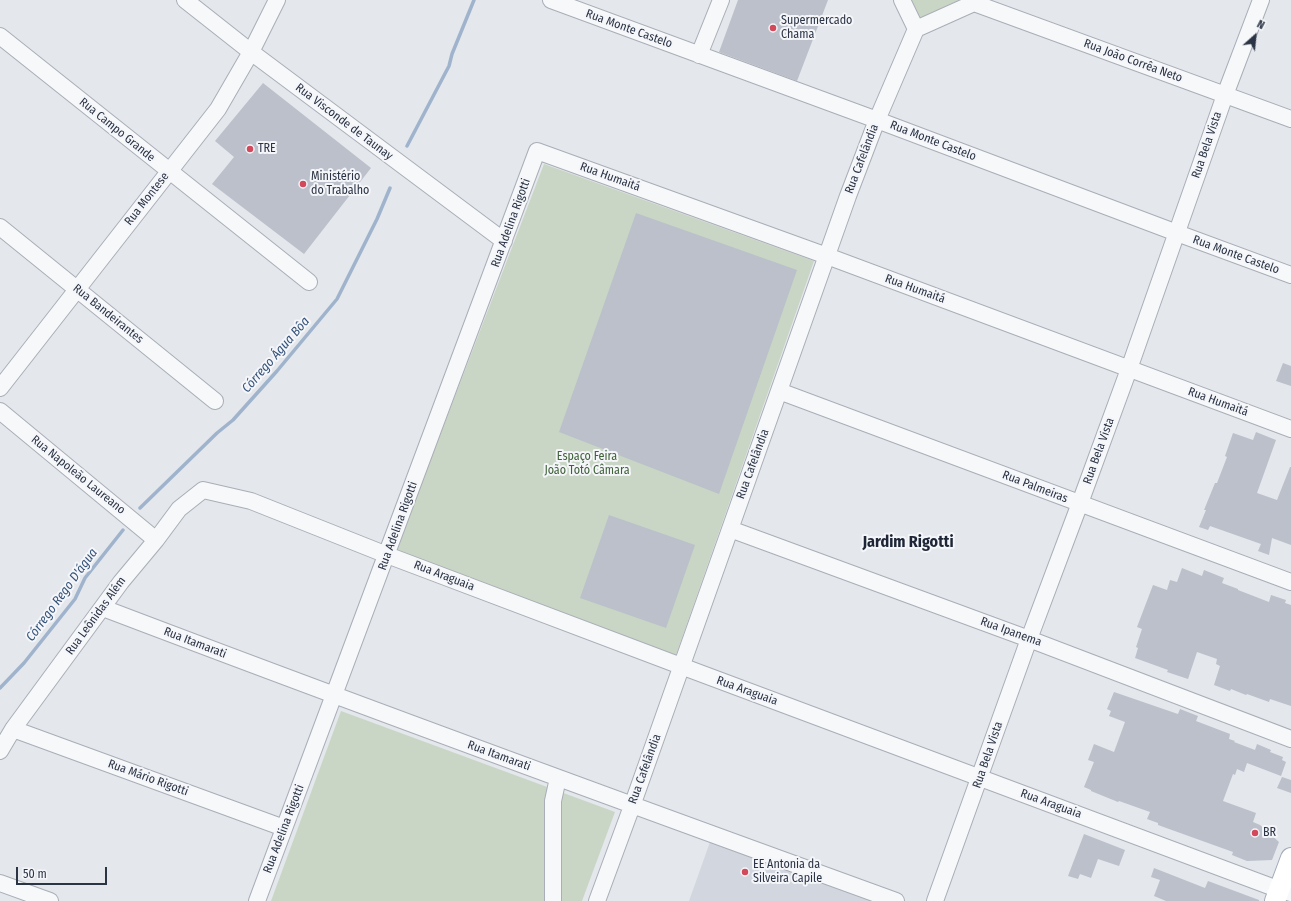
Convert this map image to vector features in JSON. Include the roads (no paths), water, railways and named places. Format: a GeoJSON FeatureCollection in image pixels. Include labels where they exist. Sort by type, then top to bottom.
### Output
{"type":"FeatureCollection","features":[{"type":"Feature","properties":{"kind":"main road"},"geometry":{"type":"LineString","coordinates":[[1282,894],[1291,858]]}},
{"type":"Feature","properties":{"kind":"street","name":"Rua Visconde de Taunay"},"geometry":{"type":"LineString","coordinates":[[185,0],[251,52],[504,241]]}},
{"type":"Feature","properties":{"kind":"street","name":"Rua Montese"},"geometry":{"type":"LineString","coordinates":[[0,388],[218,109],[251,52],[277,0]]}},
{"type":"Feature","properties":{"kind":"street","name":"Rua Monte Castelo"},"geometry":{"type":"LineString","coordinates":[[551,0],[1291,275]]}},
{"type":"Feature","properties":{"kind":"street"},"geometry":{"type":"LineString","coordinates":[[699,55],[721,0]]}},
{"type":"Feature","properties":{"kind":"street"},"geometry":{"type":"LineString","coordinates":[[902,0],[916,29],[974,2]]}},
{"type":"Feature","properties":{"kind":"street","name":"Rua Bela Vista"},"geometry":{"type":"LineString","coordinates":[[935,901],[1029,639],[1129,369],[1225,95],[1261,0]]}},
{"type":"Feature","properties":{"kind":"street","name":"Rua João Corrêa Neto"},"geometry":{"type":"LineString","coordinates":[[974,2],[1291,119]]}},
{"type":"Feature","properties":{"kind":"street","name":"Rua Cafelândia"},"geometry":{"type":"LineString","coordinates":[[597,901],[848,196],[877,120],[916,29]]}},
{"type":"Feature","properties":{"kind":"street","name":"Rua Campo Grande"},"geometry":{"type":"LineString","coordinates":[[0,36],[309,282]]}},
{"type":"Feature","properties":{"kind":"street","name":"Rua Adelina Rigotti"},"geometry":{"type":"LineString","coordinates":[[257,901],[538,151]]}},
{"type":"Feature","properties":{"kind":"street","name":"Rua Humaitá"},"geometry":{"type":"LineString","coordinates":[[538,151],[827,256],[1291,429]]}},
{"type":"Feature","properties":{"kind":"street","name":"Rua Bandeirantes"},"geometry":{"type":"LineString","coordinates":[[0,227],[215,401]]}},
{"type":"Feature","properties":{"kind":"street","name":"Rua Palmeiras"},"geometry":{"type":"LineString","coordinates":[[779,391],[1291,582]]}},
{"type":"Feature","properties":{"kind":"street","name":"Rua Napoleão Laureano"},"geometry":{"type":"LineString","coordinates":[[0,411],[156,540]]}},
{"type":"Feature","properties":{"kind":"street","name":"Rua Araguaia"},"geometry":{"type":"LineString","coordinates":[[203,490],[251,501],[387,555],[980,777],[1282,894]]}},
{"type":"Feature","properties":{"kind":"street","name":"Rua Leônidas Além"},"geometry":{"type":"LineString","coordinates":[[0,751],[13,729],[121,582],[156,540],[179,509],[203,490]]}},
{"type":"Feature","properties":{"kind":"street","name":"Rua Ipanema"},"geometry":{"type":"LineString","coordinates":[[730,529],[1029,639],[1291,738]]}},
{"type":"Feature","properties":{"kind":"street","name":"Rua Itamarati"},"geometry":{"type":"LineString","coordinates":[[103,608],[632,806],[896,901]]}},
{"type":"Feature","properties":{"kind":"street","name":"Rua Mário Rigotti"},"geometry":{"type":"LineString","coordinates":[[13,729],[284,828]]}},
{"type":"Feature","properties":{"kind":"street"},"geometry":{"type":"LineString","coordinates":[[553,901],[553,801],[558,778]]}},
{"type":"Feature","properties":{"kind":"street"},"geometry":{"type":"LineString","coordinates":[[0,883],[50,901]]}},
{"type":"Feature","properties":{"kind":"waterway","name":"Córrego Água Bôa"},"geometry":{"type":"LineString","coordinates":[[407,146],[449,66],[452,54],[474,0]]}},
{"type":"Feature","properties":{"kind":"waterway","name":"Córrego Água Bôa"},"geometry":{"type":"LineString","coordinates":[[140,508],[217,433],[233,420],[277,371],[337,299],[377,219],[390,188]]}},
{"type":"Feature","properties":{"kind":"waterway","name":"Córrego Rego D'água"},"geometry":{"type":"LineString","coordinates":[[0,688],[24,663],[75,599],[85,578],[123,530]]}},
{"type":"Feature","properties":{"kind":"place","name":"Supermercado Chama"},"geometry":{"type":"Point","coordinates":[773,28]}},
{"type":"Feature","properties":{"kind":"place","name":"TRE"},"geometry":{"type":"Point","coordinates":[250,149]}},
{"type":"Feature","properties":{"kind":"place","name":"Ministério do Trabalho"},"geometry":{"type":"Point","coordinates":[303,184]}},
{"type":"Feature","properties":{"kind":"place","name":"BR"},"geometry":{"type":"Point","coordinates":[1255,833]}},
{"type":"Feature","properties":{"kind":"place","name":"EE Antonia da Silveira Capile"},"geometry":{"type":"Point","coordinates":[745,872]}},
{"type":"Feature","properties":{"kind":"district","name":"Jardim Rigotti"},"geometry":{"type":"Point","coordinates":[908,543]}},
{"type":"Feature","properties":{"kind":"park label","name":"Espaço Feira João Totó Câmara"},"geometry":{"type":"Point","coordinates":[587,464]}}]}
